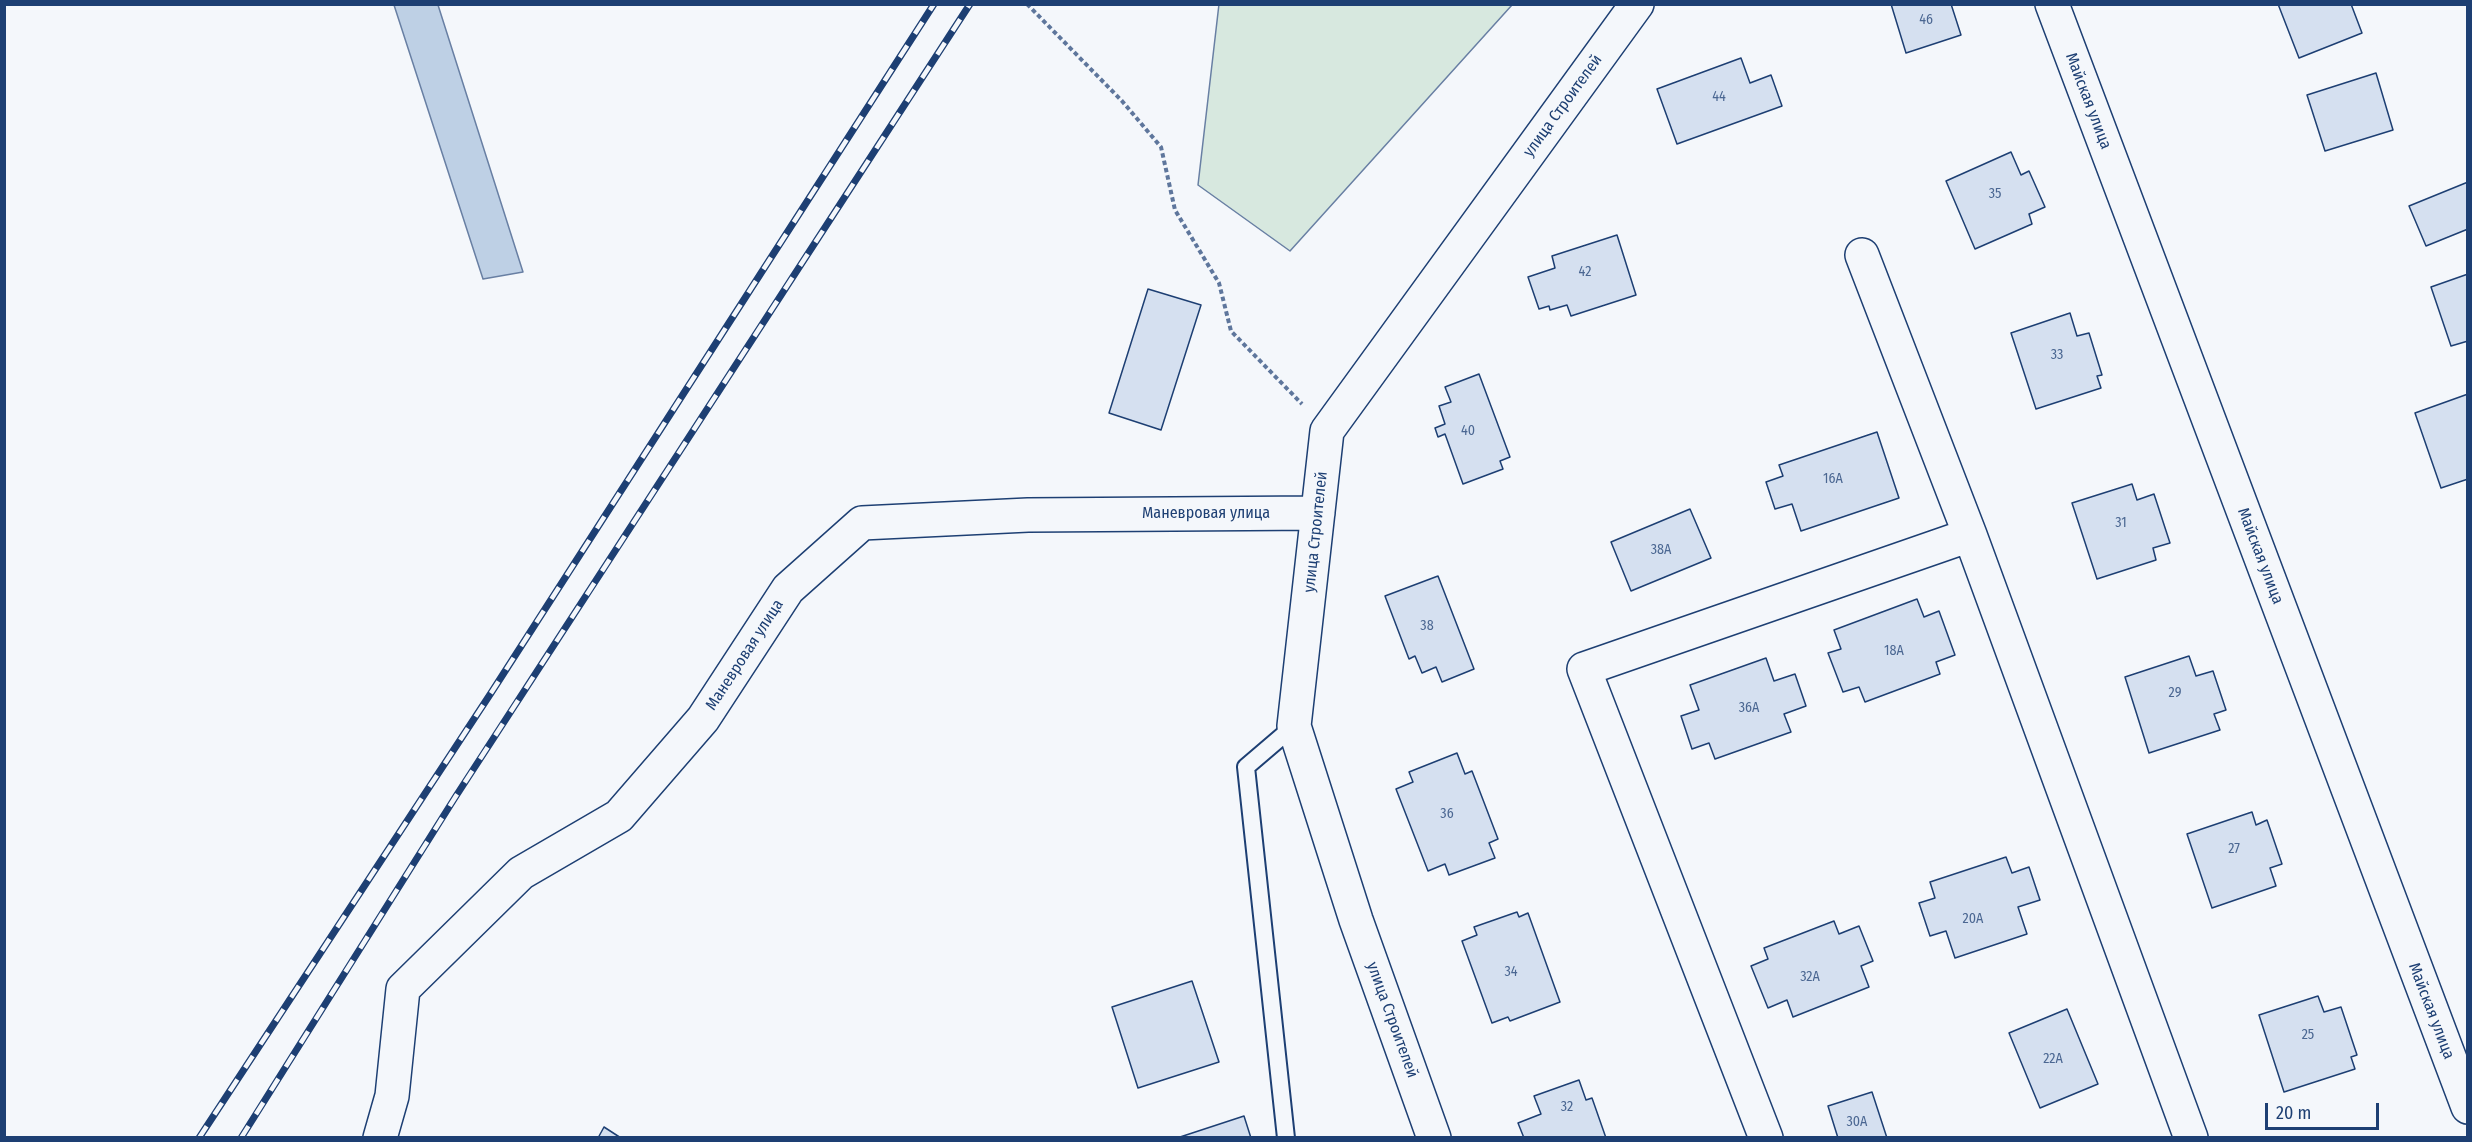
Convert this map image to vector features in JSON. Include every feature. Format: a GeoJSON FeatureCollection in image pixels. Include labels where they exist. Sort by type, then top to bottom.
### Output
{"type":"FeatureCollection","features":[{"type":"Feature","properties":{"kind":"street","name":"улица Строителей"},"geometry":{"type":"LineString","coordinates":[[1434,1137],[1356,920],[1294,726],[1327,430],[1637,4]]}},
{"type":"Feature","properties":{"kind":"street","name":"Майская улица"},"geometry":{"type":"LineString","coordinates":[[2052,4],[2468,1107]]}},
{"type":"Feature","properties":{"kind":"street"},"geometry":{"type":"LineString","coordinates":[[1862,255],[1970,535],[2191,1137]]}},
{"type":"Feature","properties":{"kind":"street","name":"Маневровая улица"},"geometry":{"type":"LineString","coordinates":[[380,1137],[392,1096],[402,989],[521,873],[619,816],[703,719],[788,589],[862,523],[1028,515],[1318,513]]}},
{"type":"Feature","properties":{"kind":"street"},"geometry":{"type":"LineString","coordinates":[[1766,1137],[1584,669],[1970,535]]}},
{"type":"Feature","properties":{"kind":"lane"},"geometry":{"type":"LineString","coordinates":[[1286,1137],[1246,767],[1294,726]]}},
{"type":"Feature","properties":{"kind":"path"},"geometry":{"type":"LineString","coordinates":[[1027,4],[1122,101],[1161,147],[1175,210],[1219,283],[1231,332],[1327,430]]}},
{"type":"Feature","properties":{"kind":"shaded area"},"geometry":{"type":"Polygon","coordinates":[[[1219,4],[1512,5],[1290,251],[1198,185],[1219,4]]]}},
{"type":"Feature","properties":{"kind":"water"},"geometry":{"type":"Polygon","coordinates":[[[394,5],[438,5],[523,272],[483,279],[394,5]]]}},
{"type":"Feature","properties":{"kind":"building"},"geometry":{"type":"Polygon","coordinates":[[[1891,4],[1951,4],[1961,35],[1906,53],[1891,4]]]}},
{"type":"Feature","properties":{"kind":"building"},"geometry":{"type":"Polygon","coordinates":[[[2278,4],[2351,4],[2362,33],[2299,58],[2278,4]]]}},
{"type":"Feature","properties":{"kind":"building"},"geometry":{"type":"Polygon","coordinates":[[[1741,58],[1750,83],[1771,75],[1782,106],[1677,144],[1657,89],[1741,58]]]}},
{"type":"Feature","properties":{"kind":"building"},"geometry":{"type":"Polygon","coordinates":[[[2376,73],[2393,130],[2325,151],[2307,95],[2376,73]]]}},
{"type":"Feature","properties":{"kind":"building"},"geometry":{"type":"Polygon","coordinates":[[[2011,152],[2021,175],[2029,171],[2045,207],[2029,214],[2032,224],[1975,249],[1946,181],[2011,152]]]}},
{"type":"Feature","properties":{"kind":"building"},"geometry":{"type":"Polygon","coordinates":[[[2468,182],[2468,229],[2426,246],[2409,206],[2468,182]]]}},
{"type":"Feature","properties":{"kind":"building"},"geometry":{"type":"Polygon","coordinates":[[[1617,235],[1636,295],[1571,316],[1567,305],[1550,310],[1549,306],[1539,309],[1528,277],[1555,268],[1552,256],[1617,235]]]}},
{"type":"Feature","properties":{"kind":"building"},"geometry":{"type":"Polygon","coordinates":[[[2468,274],[2468,341],[2451,346],[2431,287],[2468,274]]]}},
{"type":"Feature","properties":{"kind":"building"},"geometry":{"type":"Polygon","coordinates":[[[1148,289],[1201,305],[1161,430],[1109,413],[1148,289]]]}},
{"type":"Feature","properties":{"kind":"building"},"geometry":{"type":"Polygon","coordinates":[[[2070,313],[2077,336],[2089,333],[2102,375],[2097,376],[2101,388],[2036,409],[2011,333],[2070,313]]]}},
{"type":"Feature","properties":{"kind":"building"},"geometry":{"type":"Polygon","coordinates":[[[1479,374],[1510,457],[1500,461],[1503,469],[1463,484],[1445,434],[1438,437],[1435,428],[1445,424],[1439,406],[1451,402],[1445,387],[1479,374]]]}},
{"type":"Feature","properties":{"kind":"building"},"geometry":{"type":"Polygon","coordinates":[[[2468,394],[2468,479],[2441,488],[2415,413],[2468,394]]]}},
{"type":"Feature","properties":{"kind":"building"},"geometry":{"type":"Polygon","coordinates":[[[1877,432],[1899,498],[1801,531],[1792,504],[1775,509],[1766,482],[1783,476],[1779,465],[1877,432]]]}},
{"type":"Feature","properties":{"kind":"building"},"geometry":{"type":"Polygon","coordinates":[[[2132,484],[2137,500],[2154,494],[2170,543],[2153,548],[2156,560],[2097,579],[2072,503],[2132,484]]]}},
{"type":"Feature","properties":{"kind":"building"},"geometry":{"type":"Polygon","coordinates":[[[1690,509],[1711,558],[1631,591],[1611,542],[1690,509]]]}},
{"type":"Feature","properties":{"kind":"building"},"geometry":{"type":"Polygon","coordinates":[[[1438,576],[1474,669],[1442,682],[1436,667],[1422,673],[1415,656],[1409,659],[1385,596],[1438,576]]]}},
{"type":"Feature","properties":{"kind":"building"},"geometry":{"type":"Polygon","coordinates":[[[1917,599],[1924,617],[1939,611],[1955,655],[1936,662],[1940,674],[1865,702],[1859,687],[1843,692],[1828,653],[1841,649],[1834,630],[1917,599]]]}},
{"type":"Feature","properties":{"kind":"building"},"geometry":{"type":"Polygon","coordinates":[[[2189,656],[2196,676],[2213,671],[2226,710],[2214,714],[2220,730],[2149,753],[2125,677],[2189,656]]]}},
{"type":"Feature","properties":{"kind":"building"},"geometry":{"type":"Polygon","coordinates":[[[1766,658],[1774,681],[1795,674],[1806,706],[1784,714],[1791,732],[1715,759],[1709,743],[1692,749],[1681,716],[1699,710],[1690,685],[1766,658]]]}},
{"type":"Feature","properties":{"kind":"building"},"geometry":{"type":"Polygon","coordinates":[[[1457,753],[1465,774],[1472,771],[1498,839],[1489,843],[1495,858],[1449,875],[1445,864],[1428,871],[1396,789],[1413,782],[1409,772],[1457,753]]]}},
{"type":"Feature","properties":{"kind":"building"},"geometry":{"type":"Polygon","coordinates":[[[2252,812],[2256,825],[2267,820],[2282,864],[2270,868],[2276,886],[2212,908],[2187,834],[2252,812]]]}},
{"type":"Feature","properties":{"kind":"building"},"geometry":{"type":"Polygon","coordinates":[[[2006,857],[2012,873],[2029,867],[2040,900],[2018,907],[2027,934],[1955,958],[1946,931],[1930,936],[1919,903],[1935,898],[1930,882],[2006,857]]]}},
{"type":"Feature","properties":{"kind":"building"},"geometry":{"type":"Polygon","coordinates":[[[1517,912],[1519,917],[1528,913],[1560,1002],[1510,1021],[1508,1017],[1492,1023],[1462,941],[1477,935],[1474,927],[1517,912]]]}},
{"type":"Feature","properties":{"kind":"building"},"geometry":{"type":"Polygon","coordinates":[[[1834,921],[1839,934],[1859,926],[1873,961],[1861,966],[1869,987],[1793,1017],[1787,1000],[1768,1008],[1751,966],[1768,959],[1764,948],[1834,921]]]}},
{"type":"Feature","properties":{"kind":"building"},"geometry":{"type":"Polygon","coordinates":[[[1192,981],[1219,1062],[1138,1088],[1112,1007],[1192,981]]]}},
{"type":"Feature","properties":{"kind":"building"},"geometry":{"type":"Polygon","coordinates":[[[2318,996],[2324,1012],[2341,1007],[2357,1055],[2351,1057],[2355,1069],[2284,1092],[2259,1015],[2318,996]]]}},
{"type":"Feature","properties":{"kind":"building"},"geometry":{"type":"Polygon","coordinates":[[[2067,1009],[2098,1084],[2040,1108],[2009,1033],[2067,1009]]]}},
{"type":"Feature","properties":{"kind":"building"},"geometry":{"type":"Polygon","coordinates":[[[1579,1080],[1586,1100],[1592,1098],[1606,1138],[1524,1138],[1518,1123],[1541,1114],[1534,1096],[1579,1080]]]}},
{"type":"Feature","properties":{"kind":"building"},"geometry":{"type":"Polygon","coordinates":[[[1872,1092],[1887,1138],[1838,1138],[1828,1106],[1872,1092]]]}},
{"type":"Feature","properties":{"kind":"building"},"geometry":{"type":"Polygon","coordinates":[[[1244,1116],[1251,1138],[1177,1138],[1244,1116]]]}},
{"type":"Feature","properties":{"kind":"building"},"geometry":{"type":"Polygon","coordinates":[[[604,1127],[621,1138],[598,1138],[604,1127]]]}},
{"type":"Feature","properties":{"kind":"railway"},"geometry":{"type":"LineString","coordinates":[[199,1138],[491,693],[934,4]]}},
{"type":"Feature","properties":{"kind":"railway"},"geometry":{"type":"LineString","coordinates":[[241,1138],[456,796],[970,4]]}}]}
